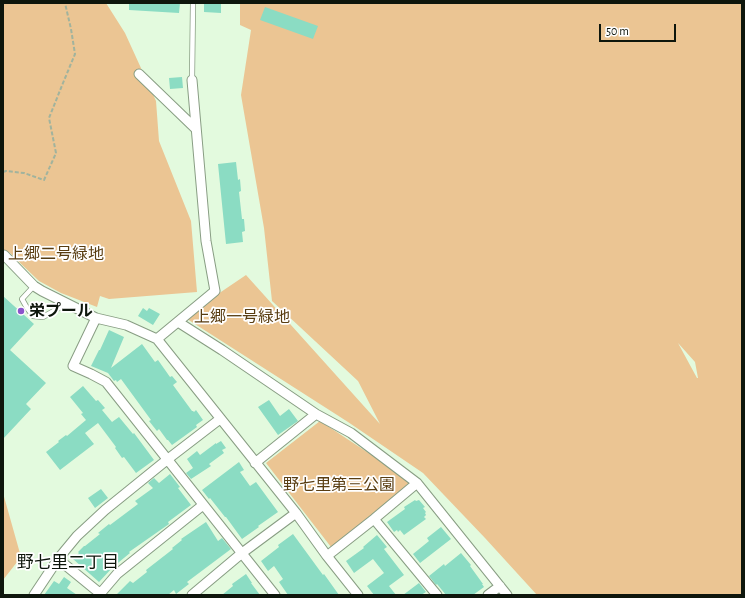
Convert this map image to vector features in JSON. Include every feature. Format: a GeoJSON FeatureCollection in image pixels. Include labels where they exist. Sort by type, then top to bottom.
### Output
{"type":"FeatureCollection","features":[{"type":"Feature","properties":{"kind":"street"},"geometry":{"type":"LineString","coordinates":[[139,74],[196,129]]}},
{"type":"Feature","properties":{"kind":"street"},"geometry":{"type":"LineString","coordinates":[[157,339],[215,291],[206,241],[192,80]]}},
{"type":"Feature","properties":{"kind":"street"},"geometry":{"type":"LineString","coordinates":[[3,255],[34,286],[42,291],[96,318],[126,325],[157,339],[296,514],[358,595]]}},
{"type":"Feature","properties":{"kind":"street"},"geometry":{"type":"LineString","coordinates":[[96,318],[73,366],[106,382],[275,595]]}},
{"type":"Feature","properties":{"kind":"street"},"geometry":{"type":"LineString","coordinates":[[178,322],[316,414],[351,433],[416,483],[507,595]]}},
{"type":"Feature","properties":{"kind":"street"},"geometry":{"type":"LineString","coordinates":[[255,463],[316,414]]}},
{"type":"Feature","properties":{"kind":"street"},"geometry":{"type":"LineString","coordinates":[[34,595],[58,559],[77,536],[105,510],[220,419]]}},
{"type":"Feature","properties":{"kind":"street"},"geometry":{"type":"LineString","coordinates":[[327,556],[416,483]]}},
{"type":"Feature","properties":{"kind":"street"},"geometry":{"type":"LineString","coordinates":[[58,559],[100,594],[116,574],[203,504]]}},
{"type":"Feature","properties":{"kind":"street"},"geometry":{"type":"LineString","coordinates":[[192,595],[242,553],[296,514]]}},
{"type":"Feature","properties":{"kind":"street"},"geometry":{"type":"LineString","coordinates":[[374,518],[437,595]]}},
{"type":"Feature","properties":{"kind":"street"},"geometry":{"type":"LineString","coordinates":[[488,595],[500,586]]}},
{"type":"Feature","properties":{"kind":"lane"},"geometry":{"type":"LineString","coordinates":[[192,80],[193,3]]}},
{"type":"Feature","properties":{"kind":"lane"},"geometry":{"type":"LineString","coordinates":[[34,286],[22,299],[33,316],[43,316],[68,303]]}},
{"type":"Feature","properties":{"kind":"path"},"geometry":{"type":"LineString","coordinates":[[3,172],[24,173],[44,180],[56,153],[49,118],[62,83],[76,54],[65,3]]}},
{"type":"Feature","properties":{"kind":"green space","name":"上郷二号緑地"},"geometry":{"type":"Polygon","coordinates":[[[3,3],[106,3],[125,33],[156,101],[159,141],[191,221],[197,292],[109,299],[100,296],[97,307],[61,293],[39,281],[10,253],[3,250],[3,3]]]}},
{"type":"Feature","properties":{"kind":"green space","name":"上郷一号緑地"},"geometry":{"type":"Polygon","coordinates":[[[240,3],[742,3],[742,595],[537,595],[423,473],[348,422],[184,317],[246,275],[380,424],[358,381],[272,301],[264,228],[241,95],[251,30],[240,25],[240,3]],[[678,343],[698,378],[695,362],[678,343]]]}},
{"type":"Feature","properties":{"kind":"green space","name":"野七里第三公園"},"geometry":{"type":"Polygon","coordinates":[[[320,421],[414,483],[331,547],[266,463],[320,421]]]}},
{"type":"Feature","properties":{"kind":"green space"},"geometry":{"type":"Polygon","coordinates":[[[3,493],[21,557],[3,580],[3,493]]]}},
{"type":"Feature","properties":{"kind":"building"},"geometry":{"type":"Polygon","coordinates":[[[129,3],[180,3],[179,13],[129,10],[129,3]]]}},
{"type":"Feature","properties":{"kind":"building"},"geometry":{"type":"Polygon","coordinates":[[[204,3],[221,3],[221,13],[204,12],[204,3]]]}},
{"type":"Feature","properties":{"kind":"building"},"geometry":{"type":"Polygon","coordinates":[[[265,7],[318,26],[313,39],[260,20],[265,7]]]}},
{"type":"Feature","properties":{"kind":"building"},"geometry":{"type":"Polygon","coordinates":[[[182,77],[183,88],[170,89],[169,78],[182,77]]]}},
{"type":"Feature","properties":{"kind":"building"},"geometry":{"type":"Polygon","coordinates":[[[236,162],[238,180],[240,179],[241,191],[239,192],[245,231],[242,232],[243,242],[226,244],[218,164],[236,162]]]}},
{"type":"Feature","properties":{"kind":"building"},"geometry":{"type":"Polygon","coordinates":[[[3,296],[34,324],[10,350],[46,383],[26,404],[31,409],[3,439],[3,296]]]}},
{"type":"Feature","properties":{"kind":"building"},"geometry":{"type":"Polygon","coordinates":[[[143,308],[147,311],[149,308],[160,314],[153,325],[138,316],[143,308]]]}},
{"type":"Feature","properties":{"kind":"building"},"geometry":{"type":"Polygon","coordinates":[[[109,330],[124,337],[111,368],[142,344],[155,362],[158,360],[170,377],[172,376],[177,382],[173,385],[192,411],[194,412],[196,410],[203,420],[196,425],[197,427],[172,445],[159,429],[157,431],[149,421],[151,420],[121,379],[117,382],[116,380],[114,381],[108,373],[91,366],[109,330]]]}},
{"type":"Feature","properties":{"kind":"building"},"geometry":{"type":"Polygon","coordinates":[[[83,386],[96,401],[98,400],[105,408],[102,410],[112,422],[119,417],[133,434],[134,433],[154,460],[136,473],[124,457],[122,458],[115,448],[116,447],[98,423],[85,433],[94,444],[60,470],[46,452],[86,420],[81,414],[83,413],[70,397],[83,386]]]}},
{"type":"Feature","properties":{"kind":"building"},"geometry":{"type":"Polygon","coordinates":[[[269,400],[280,416],[289,409],[298,421],[278,435],[258,407],[269,400]]]}},
{"type":"Feature","properties":{"kind":"building"},"geometry":{"type":"Polygon","coordinates":[[[221,441],[226,448],[222,450],[224,453],[209,464],[211,466],[191,479],[186,473],[193,468],[187,459],[197,451],[200,455],[221,441]]]}},
{"type":"Feature","properties":{"kind":"building"},"geometry":{"type":"Polygon","coordinates":[[[239,462],[244,470],[240,472],[250,486],[256,482],[278,512],[242,539],[226,517],[202,490],[239,462]]]}},
{"type":"Feature","properties":{"kind":"building"},"geometry":{"type":"Polygon","coordinates":[[[170,474],[180,487],[178,488],[191,505],[168,522],[169,524],[129,552],[130,553],[113,567],[99,582],[73,559],[84,546],[100,534],[98,533],[138,504],[135,501],[153,488],[148,483],[154,478],[159,483],[170,474]]]}},
{"type":"Feature","properties":{"kind":"building"},"geometry":{"type":"Polygon","coordinates":[[[101,489],[108,498],[95,508],[88,498],[101,489]]]}},
{"type":"Feature","properties":{"kind":"building"},"geometry":{"type":"Polygon","coordinates":[[[415,500],[419,500],[425,507],[423,508],[426,512],[424,517],[426,519],[404,535],[400,530],[398,532],[397,530],[394,532],[387,522],[405,509],[404,507],[415,500]]]}},
{"type":"Feature","properties":{"kind":"building"},"geometry":{"type":"Polygon","coordinates":[[[206,522],[218,541],[222,538],[231,549],[187,582],[189,584],[176,594],[174,590],[168,595],[116,595],[130,581],[133,583],[147,572],[146,570],[173,549],[172,548],[182,540],[181,539],[206,522]]]}},
{"type":"Feature","properties":{"kind":"building"},"geometry":{"type":"Polygon","coordinates":[[[441,527],[451,539],[420,563],[413,554],[429,541],[427,538],[441,527]]]}},
{"type":"Feature","properties":{"kind":"building"},"geometry":{"type":"Polygon","coordinates":[[[293,534],[339,595],[288,595],[279,582],[283,579],[274,566],[268,571],[261,561],[279,547],[278,545],[293,534]]]}},
{"type":"Feature","properties":{"kind":"building"},"geometry":{"type":"Polygon","coordinates":[[[377,535],[387,547],[384,549],[404,575],[389,586],[396,595],[374,595],[367,586],[384,573],[373,559],[354,573],[346,561],[364,548],[363,547],[377,535]]]}},
{"type":"Feature","properties":{"kind":"building"},"geometry":{"type":"Polygon","coordinates":[[[461,553],[471,565],[470,566],[484,587],[473,595],[446,595],[429,576],[444,564],[445,566],[461,553]]]}},
{"type":"Feature","properties":{"kind":"building"},"geometry":{"type":"Polygon","coordinates":[[[246,574],[260,595],[222,595],[233,586],[232,584],[246,574]]]}},
{"type":"Feature","properties":{"kind":"building"},"geometry":{"type":"Polygon","coordinates":[[[64,577],[71,582],[67,588],[77,595],[44,595],[54,581],[59,584],[64,577]]]}},
{"type":"Feature","properties":{"kind":"building"},"geometry":{"type":"Polygon","coordinates":[[[419,583],[426,592],[421,595],[403,595],[419,583]]]}},
{"type":"Feature","properties":{"kind":"place","name":"栄プール"},"geometry":{"type":"Point","coordinates":[21,311]}},
{"type":"Feature","properties":{"kind":"district","name":"野七里二丁目"},"geometry":{"type":"Point","coordinates":[68,563]}}]}
